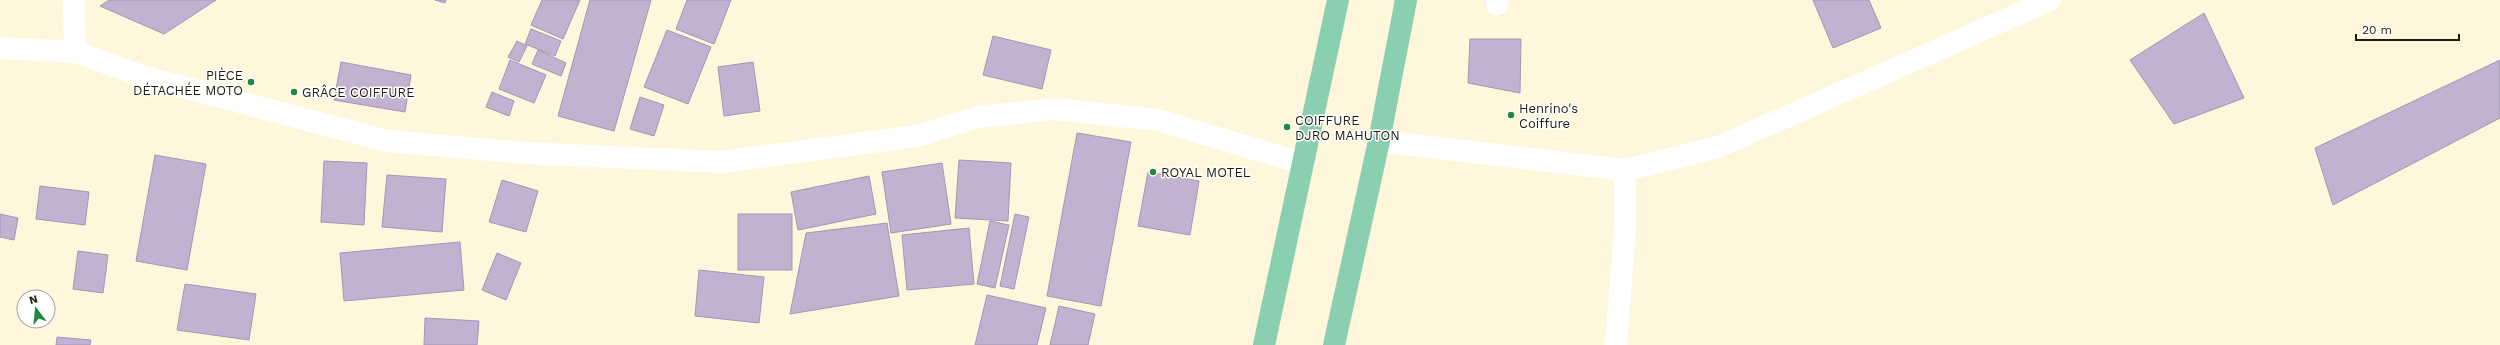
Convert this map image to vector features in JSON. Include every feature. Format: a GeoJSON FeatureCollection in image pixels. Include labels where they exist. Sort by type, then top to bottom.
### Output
{"type":"FeatureCollection","features":[{"type":"Feature","properties":{"kind":"main road"},"geometry":{"type":"LineString","coordinates":[[1264,345],[1338,0]]}},
{"type":"Feature","properties":{"kind":"main road"},"geometry":{"type":"LineString","coordinates":[[1334,345],[1379,141],[1406,0]]}},
{"type":"Feature","properties":{"kind":"street"},"geometry":{"type":"LineString","coordinates":[[74,0],[75,52]]}},
{"type":"Feature","properties":{"kind":"street"},"geometry":{"type":"LineString","coordinates":[[1379,141],[1625,170],[1718,147],[2050,0]]}},
{"type":"Feature","properties":{"kind":"street"},"geometry":{"type":"LineString","coordinates":[[0,48],[75,52],[145,77],[387,141],[525,153],[721,162],[917,136],[978,117],[1055,109],[1158,120],[1304,164]]}},
{"type":"Feature","properties":{"kind":"street"},"geometry":{"type":"LineString","coordinates":[[1616,345],[1625,230],[1625,170]]}},
{"type":"Feature","properties":{"kind":"building"},"geometry":{"type":"Polygon","coordinates":[[[109,0],[216,0],[164,34],[100,6],[109,0]]]}},
{"type":"Feature","properties":{"kind":"building"},"geometry":{"type":"Polygon","coordinates":[[[435,0],[446,0],[445,3],[435,0]]]}},
{"type":"Feature","properties":{"kind":"building"},"geometry":{"type":"Polygon","coordinates":[[[542,0],[580,0],[563,39],[531,25],[542,0]]]}},
{"type":"Feature","properties":{"kind":"building"},"geometry":{"type":"Polygon","coordinates":[[[590,0],[651,0],[614,131],[558,116],[590,0]]]}},
{"type":"Feature","properties":{"kind":"building"},"geometry":{"type":"Polygon","coordinates":[[[687,0],[731,0],[714,44],[676,29],[687,0]]]}},
{"type":"Feature","properties":{"kind":"building"},"geometry":{"type":"Polygon","coordinates":[[[1813,0],[1869,0],[1881,28],[1833,48],[1813,0]]]}},
{"type":"Feature","properties":{"kind":"building"},"geometry":{"type":"Polygon","coordinates":[[[2204,13],[2244,98],[2174,124],[2130,60],[2204,13]]]}},
{"type":"Feature","properties":{"kind":"building"},"geometry":{"type":"Polygon","coordinates":[[[531,29],[561,41],[555,56],[525,44],[531,29]]]}},
{"type":"Feature","properties":{"kind":"building"},"geometry":{"type":"Polygon","coordinates":[[[667,30],[711,47],[688,104],[644,87],[667,30]]]}},
{"type":"Feature","properties":{"kind":"building"},"geometry":{"type":"Polygon","coordinates":[[[993,36],[1051,50],[1042,89],[983,75],[993,36]]]}},
{"type":"Feature","properties":{"kind":"building"},"geometry":{"type":"Polygon","coordinates":[[[1470,39],[1521,39],[1520,93],[1468,83],[1470,39]]]}},
{"type":"Feature","properties":{"kind":"building"},"geometry":{"type":"Polygon","coordinates":[[[517,41],[527,46],[519,62],[508,57],[517,41]]]}},
{"type":"Feature","properties":{"kind":"building"},"geometry":{"type":"Polygon","coordinates":[[[538,50],[566,63],[561,76],[532,64],[538,50]]]}},
{"type":"Feature","properties":{"kind":"building"},"geometry":{"type":"Polygon","coordinates":[[[510,60],[546,75],[534,103],[499,89],[510,60]]]}},
{"type":"Feature","properties":{"kind":"building"},"geometry":{"type":"Polygon","coordinates":[[[2500,60],[2500,118],[2333,205],[2315,148],[2500,60]]]}},
{"type":"Feature","properties":{"kind":"building"},"geometry":{"type":"Polygon","coordinates":[[[341,62],[411,75],[405,112],[334,100],[341,62]]]}},
{"type":"Feature","properties":{"kind":"building"},"geometry":{"type":"Polygon","coordinates":[[[753,62],[760,111],[724,116],[718,67],[753,62]]]}},
{"type":"Feature","properties":{"kind":"building"},"geometry":{"type":"Polygon","coordinates":[[[492,92],[514,101],[509,116],[486,107],[492,92]]]}},
{"type":"Feature","properties":{"kind":"building"},"geometry":{"type":"Polygon","coordinates":[[[640,97],[664,105],[654,136],[630,129],[640,97]]]}},
{"type":"Feature","properties":{"kind":"building"},"geometry":{"type":"Polygon","coordinates":[[[1077,133],[1131,142],[1101,306],[1047,296],[1077,133]]]}},
{"type":"Feature","properties":{"kind":"building"},"geometry":{"type":"Polygon","coordinates":[[[155,155],[206,164],[187,270],[136,261],[155,155]]]}},
{"type":"Feature","properties":{"kind":"building"},"geometry":{"type":"Polygon","coordinates":[[[959,160],[1011,163],[1008,221],[955,218],[959,160]]]}},
{"type":"Feature","properties":{"kind":"building"},"geometry":{"type":"Polygon","coordinates":[[[324,161],[367,163],[364,225],[321,222],[324,161]]]}},
{"type":"Feature","properties":{"kind":"building"},"geometry":{"type":"Polygon","coordinates":[[[942,163],[951,224],[891,233],[882,172],[942,163]]]}},
{"type":"Feature","properties":{"kind":"building"},"geometry":{"type":"Polygon","coordinates":[[[1148,172],[1199,181],[1190,235],[1138,226],[1148,172]]]}},
{"type":"Feature","properties":{"kind":"building"},"geometry":{"type":"Polygon","coordinates":[[[387,175],[446,179],[442,232],[382,227],[387,175]]]}},
{"type":"Feature","properties":{"kind":"building"},"geometry":{"type":"Polygon","coordinates":[[[869,176],[876,214],[798,230],[791,192],[869,176]]]}},
{"type":"Feature","properties":{"kind":"building"},"geometry":{"type":"Polygon","coordinates":[[[502,180],[538,191],[526,232],[489,222],[502,180]]]}},
{"type":"Feature","properties":{"kind":"building"},"geometry":{"type":"Polygon","coordinates":[[[40,186],[89,192],[85,225],[36,219],[40,186]]]}},
{"type":"Feature","properties":{"kind":"building"},"geometry":{"type":"Polygon","coordinates":[[[0,214],[18,218],[14,240],[0,237],[0,214]]]}},
{"type":"Feature","properties":{"kind":"building"},"geometry":{"type":"Polygon","coordinates":[[[738,214],[792,214],[792,270],[738,270],[738,214]]]}},
{"type":"Feature","properties":{"kind":"building"},"geometry":{"type":"Polygon","coordinates":[[[1015,214],[1029,217],[1014,289],[1000,286],[1015,214]]]}},
{"type":"Feature","properties":{"kind":"building"},"geometry":{"type":"Polygon","coordinates":[[[990,221],[1009,225],[995,288],[977,284],[990,221]]]}},
{"type":"Feature","properties":{"kind":"building"},"geometry":{"type":"Polygon","coordinates":[[[887,223],[899,296],[790,314],[806,233],[887,223]]]}},
{"type":"Feature","properties":{"kind":"building"},"geometry":{"type":"Polygon","coordinates":[[[969,228],[974,284],[907,290],[902,235],[969,228]]]}},
{"type":"Feature","properties":{"kind":"building"},"geometry":{"type":"Polygon","coordinates":[[[460,242],[464,290],[344,301],[340,253],[460,242]]]}},
{"type":"Feature","properties":{"kind":"building"},"geometry":{"type":"Polygon","coordinates":[[[78,251],[108,255],[103,293],[73,289],[78,251]]]}},
{"type":"Feature","properties":{"kind":"building"},"geometry":{"type":"Polygon","coordinates":[[[497,253],[521,263],[506,300],[482,290],[497,253]]]}},
{"type":"Feature","properties":{"kind":"building"},"geometry":{"type":"Polygon","coordinates":[[[699,270],[764,277],[759,323],[695,316],[699,270]]]}},
{"type":"Feature","properties":{"kind":"building"},"geometry":{"type":"Polygon","coordinates":[[[185,284],[256,294],[249,340],[177,330],[185,284]]]}},
{"type":"Feature","properties":{"kind":"building"},"geometry":{"type":"Polygon","coordinates":[[[987,295],[1046,308],[1037,345],[975,345],[987,295]]]}},
{"type":"Feature","properties":{"kind":"building"},"geometry":{"type":"Polygon","coordinates":[[[1059,306],[1095,314],[1088,345],[1050,345],[1059,306]]]}},
{"type":"Feature","properties":{"kind":"building"},"geometry":{"type":"Polygon","coordinates":[[[425,318],[479,321],[477,345],[424,345],[425,318]]]}},
{"type":"Feature","properties":{"kind":"building"},"geometry":{"type":"Polygon","coordinates":[[[57,337],[91,340],[90,345],[56,345],[57,337]]]}},
{"type":"Feature","properties":{"kind":"place","name":"PIÈCE DÉTACHÉE MOTO"},"geometry":{"type":"Point","coordinates":[251,82]}},
{"type":"Feature","properties":{"kind":"place","name":"GRÂCE COIFFURE"},"geometry":{"type":"Point","coordinates":[294,92]}},
{"type":"Feature","properties":{"kind":"place","name":"Henrino's Coiffure"},"geometry":{"type":"Point","coordinates":[1511,115]}},
{"type":"Feature","properties":{"kind":"place","name":"COIFFURE DJRO MAHUTON"},"geometry":{"type":"Point","coordinates":[1287,127]}},
{"type":"Feature","properties":{"kind":"place","name":"ROYAL MOTEL"},"geometry":{"type":"Point","coordinates":[1153,172]}}]}
